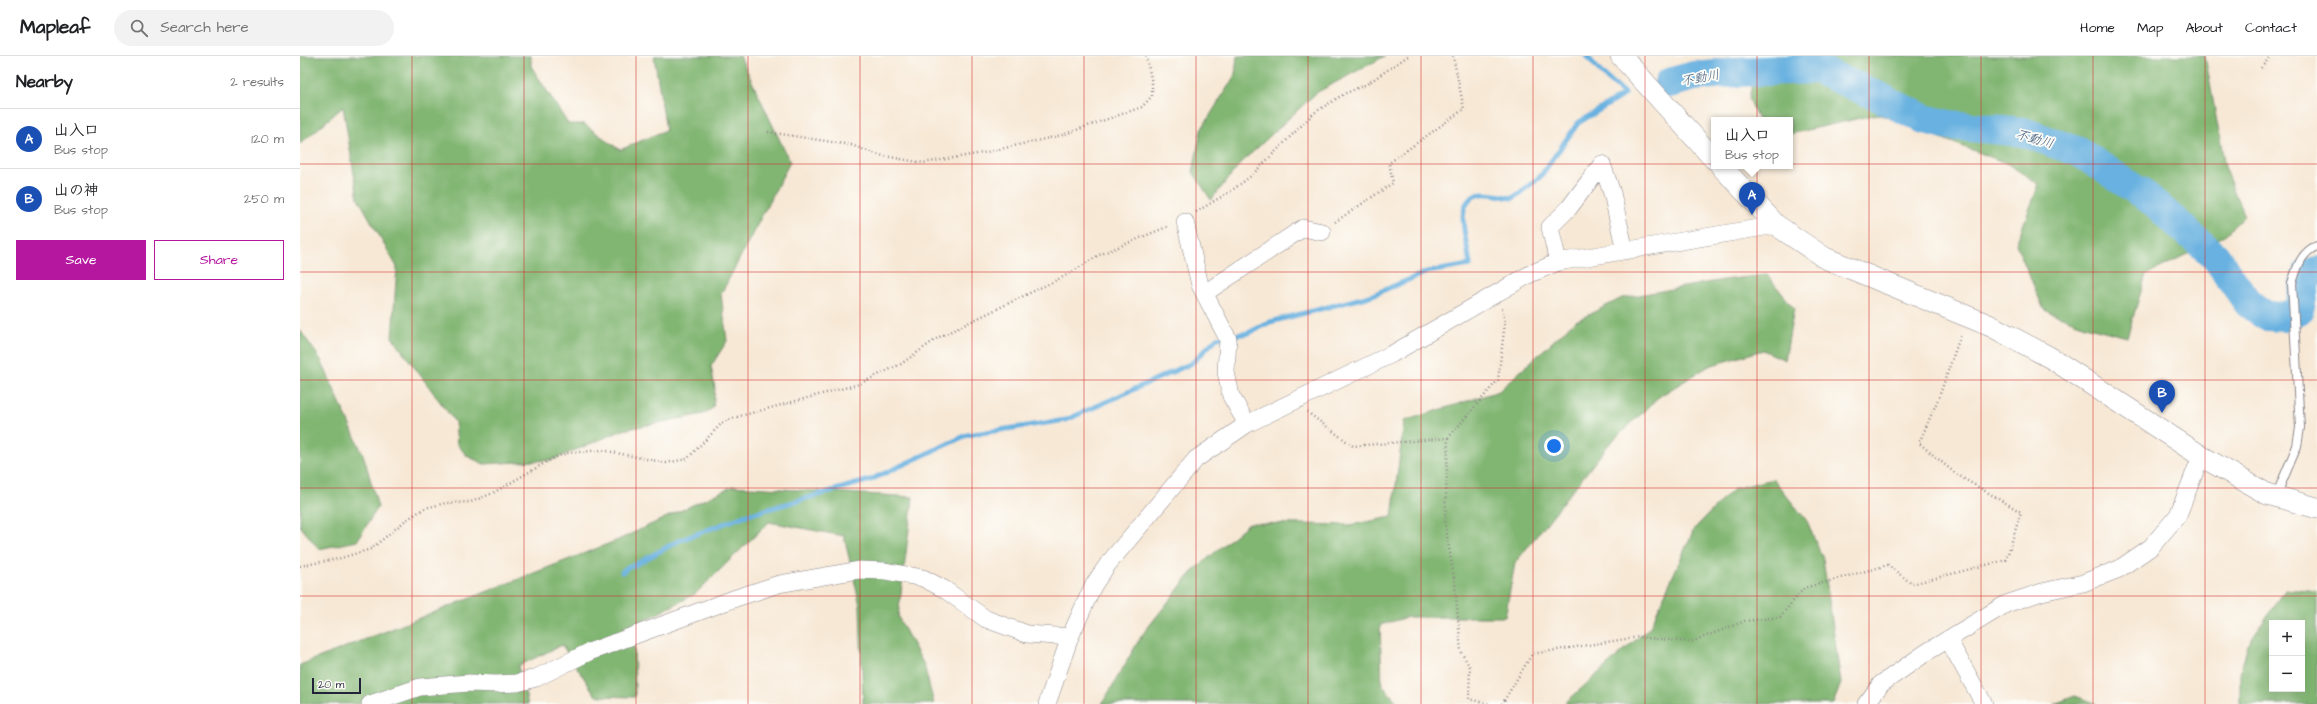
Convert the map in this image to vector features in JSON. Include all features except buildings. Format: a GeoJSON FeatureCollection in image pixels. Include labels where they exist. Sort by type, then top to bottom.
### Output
{"type":"FeatureCollection","features":[{"type":"Feature","properties":{"kind":"street"},"geometry":{"type":"LineString","coordinates":[[1621,56],[1711,156]]}},
{"type":"Feature","properties":{"kind":"street"},"geometry":{"type":"LineString","coordinates":[[1558,262],[1550,227],[1569,208],[1602,164],[1612,193],[1625,251]]}},
{"type":"Feature","properties":{"kind":"street"},"geometry":{"type":"LineString","coordinates":[[1724,169],[1776,225],[1825,258],[1990,326],[2051,358],[2201,456],[2267,494],[2317,508]]}},
{"type":"Feature","properties":{"kind":"street"},"geometry":{"type":"LineString","coordinates":[[1185,222],[1200,285],[1228,339],[1228,384],[1231,396],[1247,424]]}},
{"type":"Feature","properties":{"kind":"street"},"geometry":{"type":"LineString","coordinates":[[1047,704],[1070,637],[1093,586],[1108,564],[1196,459],[1247,424],[1392,354],[1530,274],[1558,262],[1776,225]]}},
{"type":"Feature","properties":{"kind":"street"},"geometry":{"type":"LineString","coordinates":[[1205,293],[1303,228],[1322,232]]}},
{"type":"Feature","properties":{"kind":"street"},"geometry":{"type":"LineString","coordinates":[[1866,704],[1881,684],[1948,639],[2006,604],[2090,581],[2119,569],[2151,547],[2178,515],[2201,456]]}},
{"type":"Feature","properties":{"kind":"street"},"geometry":{"type":"LineString","coordinates":[[370,704],[420,687],[470,683],[504,684],[536,678],[589,652],[736,598],[779,584],[859,570],[885,570],[923,578],[944,589],[986,618],[1027,634],[1070,637]]}},
{"type":"Feature","properties":{"kind":"street"},"geometry":{"type":"LineString","coordinates":[[1948,639],[1984,704]]}},
{"type":"Feature","properties":{"kind":"lane"},"geometry":{"type":"LineString","coordinates":[[2276,496],[2297,446],[2300,428],[2292,283],[2299,261],[2310,248],[2317,246]]}},
{"type":"Feature","properties":{"kind":"path"},"geometry":{"type":"LineString","coordinates":[[768,132],[851,145],[879,155],[923,163],[983,153],[1062,135],[1142,107],[1152,96],[1152,83],[1146,56]]}},
{"type":"Feature","properties":{"kind":"path"},"geometry":{"type":"LineString","coordinates":[[300,566],[341,558],[371,549],[406,520],[425,508],[446,502],[471,502],[493,493],[555,457],[602,450],[666,463],[687,459],[722,423],[733,418],[859,384],[902,364],[939,338],[1067,275],[1099,255],[1164,227],[1185,222],[1194,213],[1231,191],[1251,176],[1314,113],[1344,94],[1367,84],[1408,56]]}},
{"type":"Feature","properties":{"kind":"path"},"geometry":{"type":"LineString","coordinates":[[1322,232],[1393,183],[1389,163],[1464,109],[1453,56]]}},
{"type":"Feature","properties":{"kind":"path"},"geometry":{"type":"LineString","coordinates":[[2260,68],[2271,56]]}},
{"type":"Feature","properties":{"kind":"path"},"geometry":{"type":"LineString","coordinates":[[1489,704],[1469,699],[1470,667],[1461,652],[1455,583],[1445,524],[1448,438],[1498,380],[1505,322],[1498,292]]}},
{"type":"Feature","properties":{"kind":"path"},"geometry":{"type":"LineString","coordinates":[[1502,704],[1532,654],[1638,637],[1691,642],[1745,621],[1780,617],[1804,588],[1888,565],[1912,584],[2006,560],[2021,512],[1956,474],[1919,443],[1939,397],[1967,316]]}},
{"type":"Feature","properties":{"kind":"path"},"geometry":{"type":"LineString","coordinates":[[1292,401],[1353,446],[1448,438]]}},
{"type":"Feature","properties":{"kind":"green space"},"geometry":{"type":"Polygon","coordinates":[[[300,56],[531,56],[531,66],[568,124],[584,124],[620,150],[666,130],[654,56],[740,56],[790,162],[721,294],[727,341],[711,366],[715,388],[713,408],[703,414],[623,430],[552,460],[484,464],[467,456],[457,444],[455,422],[392,337],[397,267],[358,198],[343,107],[300,144],[300,56]]]}},
{"type":"Feature","properties":{"kind":"green space"},"geometry":{"type":"Polygon","coordinates":[[[1237,56],[1385,56],[1316,93],[1240,164],[1211,200],[1193,172],[1201,130],[1235,75],[1237,56]]]}},
{"type":"Feature","properties":{"kind":"green space"},"geometry":{"type":"Polygon","coordinates":[[[1775,56],[2205,56],[2226,172],[2244,216],[2224,236],[2146,275],[2127,337],[2085,326],[2044,310],[2016,244],[2039,184],[2006,163],[1878,114],[1793,133],[1793,117],[1757,117],[1749,98],[1757,64],[1775,56]]]}},
{"type":"Feature","properties":{"kind":"green space"},"geometry":{"type":"Polygon","coordinates":[[[1767,275],[1794,308],[1785,360],[1763,350],[1709,366],[1660,396],[1610,443],[1515,563],[1505,617],[1408,617],[1380,625],[1382,685],[1399,704],[1102,704],[1142,635],[1191,573],[1249,523],[1350,525],[1392,517],[1404,421],[1499,391],[1574,322],[1622,298],[1723,280],[1767,275]]]}},
{"type":"Feature","properties":{"kind":"green space"},"geometry":{"type":"Polygon","coordinates":[[[300,330],[321,360],[364,457],[378,507],[357,541],[319,549],[300,526],[300,330]]]}},
{"type":"Feature","properties":{"kind":"green space"},"geometry":{"type":"Polygon","coordinates":[[[1773,479],[1807,521],[1823,559],[1841,683],[1833,704],[1564,704],[1650,627],[1694,529],[1733,489],[1773,479]]]}},
{"type":"Feature","properties":{"kind":"green space"},"geometry":{"type":"Polygon","coordinates":[[[733,486],[913,497],[898,617],[924,665],[934,704],[863,704],[860,605],[844,536],[769,522],[695,594],[634,626],[635,697],[596,696],[562,645],[518,666],[528,704],[300,704],[300,665],[618,540],[733,486]]]}},
{"type":"Feature","properties":{"kind":"green space"},"geometry":{"type":"Polygon","coordinates":[[[2285,589],[2317,592],[2317,704],[2240,704],[2240,673],[2248,645],[2285,589]]]}},
{"type":"Feature","properties":{"kind":"green space"},"geometry":{"type":"Polygon","coordinates":[[[2075,696],[2097,704],[2054,704],[2075,696]]]}},
{"type":"Feature","properties":{"kind":"waterway"},"geometry":{"type":"LineString","coordinates":[[622,572],[629,566],[633,566],[678,541],[744,516],[870,480],[967,435],[1066,420],[1192,363],[1217,338],[1248,333],[1270,322],[1370,296],[1427,272],[1470,265],[1463,224],[1463,213],[1466,204],[1472,197],[1486,194],[1513,198],[1540,177],[1578,123],[1625,94],[1603,75],[1587,56]]}},
{"type":"Feature","properties":{"kind":"waterway","name":"不動川"},"geometry":{"type":"LineString","coordinates":[[1669,83],[1694,76],[1735,72],[1817,69],[1924,119],[1949,125],[2023,132],[2079,152],[2147,197],[2215,256],[2248,303],[2266,316],[2284,317],[2299,310],[2307,274],[2317,271]]}},
{"type":"Feature","properties":{"kind":"place","name":"山入口"},"geometry":{"type":"Point","coordinates":[1752,215]}},
{"type":"Feature","properties":{"kind":"place","name":"山の神"},"geometry":{"type":"Point","coordinates":[2162,413]}}]}
